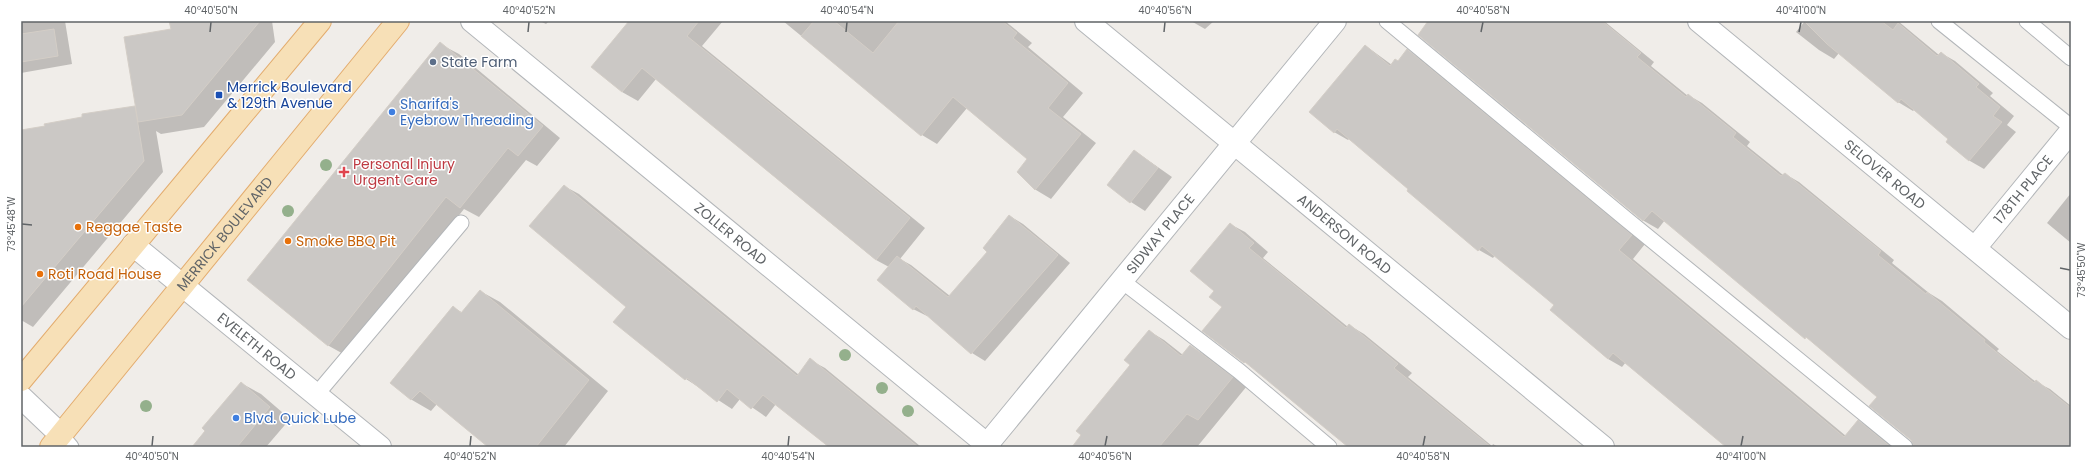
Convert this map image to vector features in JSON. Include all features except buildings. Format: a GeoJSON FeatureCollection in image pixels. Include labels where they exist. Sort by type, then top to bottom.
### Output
{"type":"FeatureCollection","features":[{"type":"Feature","properties":{"kind":"main road"},"geometry":{"type":"LineString","coordinates":[[21,380],[320,21]]}},
{"type":"Feature","properties":{"kind":"main road","name":"MERRICK BOULEVARD"},"geometry":{"type":"LineString","coordinates":[[61,443],[182,286],[398,21]]}},
{"type":"Feature","properties":{"kind":"street","name":"ZOLLER ROAD"},"geometry":{"type":"LineString","coordinates":[[472,21],[987,446]]}},
{"type":"Feature","properties":{"kind":"street","name":"ANDERSON ROAD"},"geometry":{"type":"LineString","coordinates":[[1086,21],[1603,447]]}},
{"type":"Feature","properties":{"kind":"street","name":"SIDWAY PLACE"},"geometry":{"type":"LineString","coordinates":[[987,446],[1335,21]]}},
{"type":"Feature","properties":{"kind":"street","name":"SELOVER ROAD"},"geometry":{"type":"LineString","coordinates":[[1699,21],[2071,328]]}},
{"type":"Feature","properties":{"kind":"street","name":"178TH PLACE"},"geometry":{"type":"LineString","coordinates":[[1975,248],[2071,131]]}},
{"type":"Feature","properties":{"kind":"street","name":"EVELETH ROAD"},"geometry":{"type":"LineString","coordinates":[[133,245],[380,447]]}},
{"type":"Feature","properties":{"kind":"street"},"geometry":{"type":"LineString","coordinates":[[21,397],[61,443]]}},
{"type":"Feature","properties":{"kind":"lane"},"geometry":{"type":"LineString","coordinates":[[1387,21],[1905,447]]}},
{"type":"Feature","properties":{"kind":"lane"},"geometry":{"type":"LineString","coordinates":[[1939,21],[2071,127]]}},
{"type":"Feature","properties":{"kind":"lane"},"geometry":{"type":"LineString","coordinates":[[2027,21],[2071,58]]}},
{"type":"Feature","properties":{"kind":"lane"},"geometry":{"type":"LineString","coordinates":[[316,395],[462,223]]}},
{"type":"Feature","properties":{"kind":"lane"},"geometry":{"type":"LineString","coordinates":[[1122,282],[1239,371],[1330,447]]}},
{"type":"Feature","properties":{"kind":"place","name":"State Farm"},"geometry":{"type":"Point","coordinates":[433,62]}},
{"type":"Feature","properties":{"kind":"place","name":"Merrick Boulevard & 129th Avenue"},"geometry":{"type":"Point","coordinates":[219,95]}},
{"type":"Feature","properties":{"kind":"place","name":"Sharifa's Eyebrow Threading"},"geometry":{"type":"Point","coordinates":[392,112]}},
{"type":"Feature","properties":{"kind":"place","name":"Personal Injury Urgent Care"},"geometry":{"type":"Point","coordinates":[344,172]}},
{"type":"Feature","properties":{"kind":"place","name":"Reggae Taste"},"geometry":{"type":"Point","coordinates":[78,227]}},
{"type":"Feature","properties":{"kind":"place","name":"Smoke BBQ Pit"},"geometry":{"type":"Point","coordinates":[288,241]}},
{"type":"Feature","properties":{"kind":"place","name":"Roti Road House"},"geometry":{"type":"Point","coordinates":[40,274]}},
{"type":"Feature","properties":{"kind":"place","name":"Blvd. Quick Lube"},"geometry":{"type":"Point","coordinates":[236,418]}}]}
